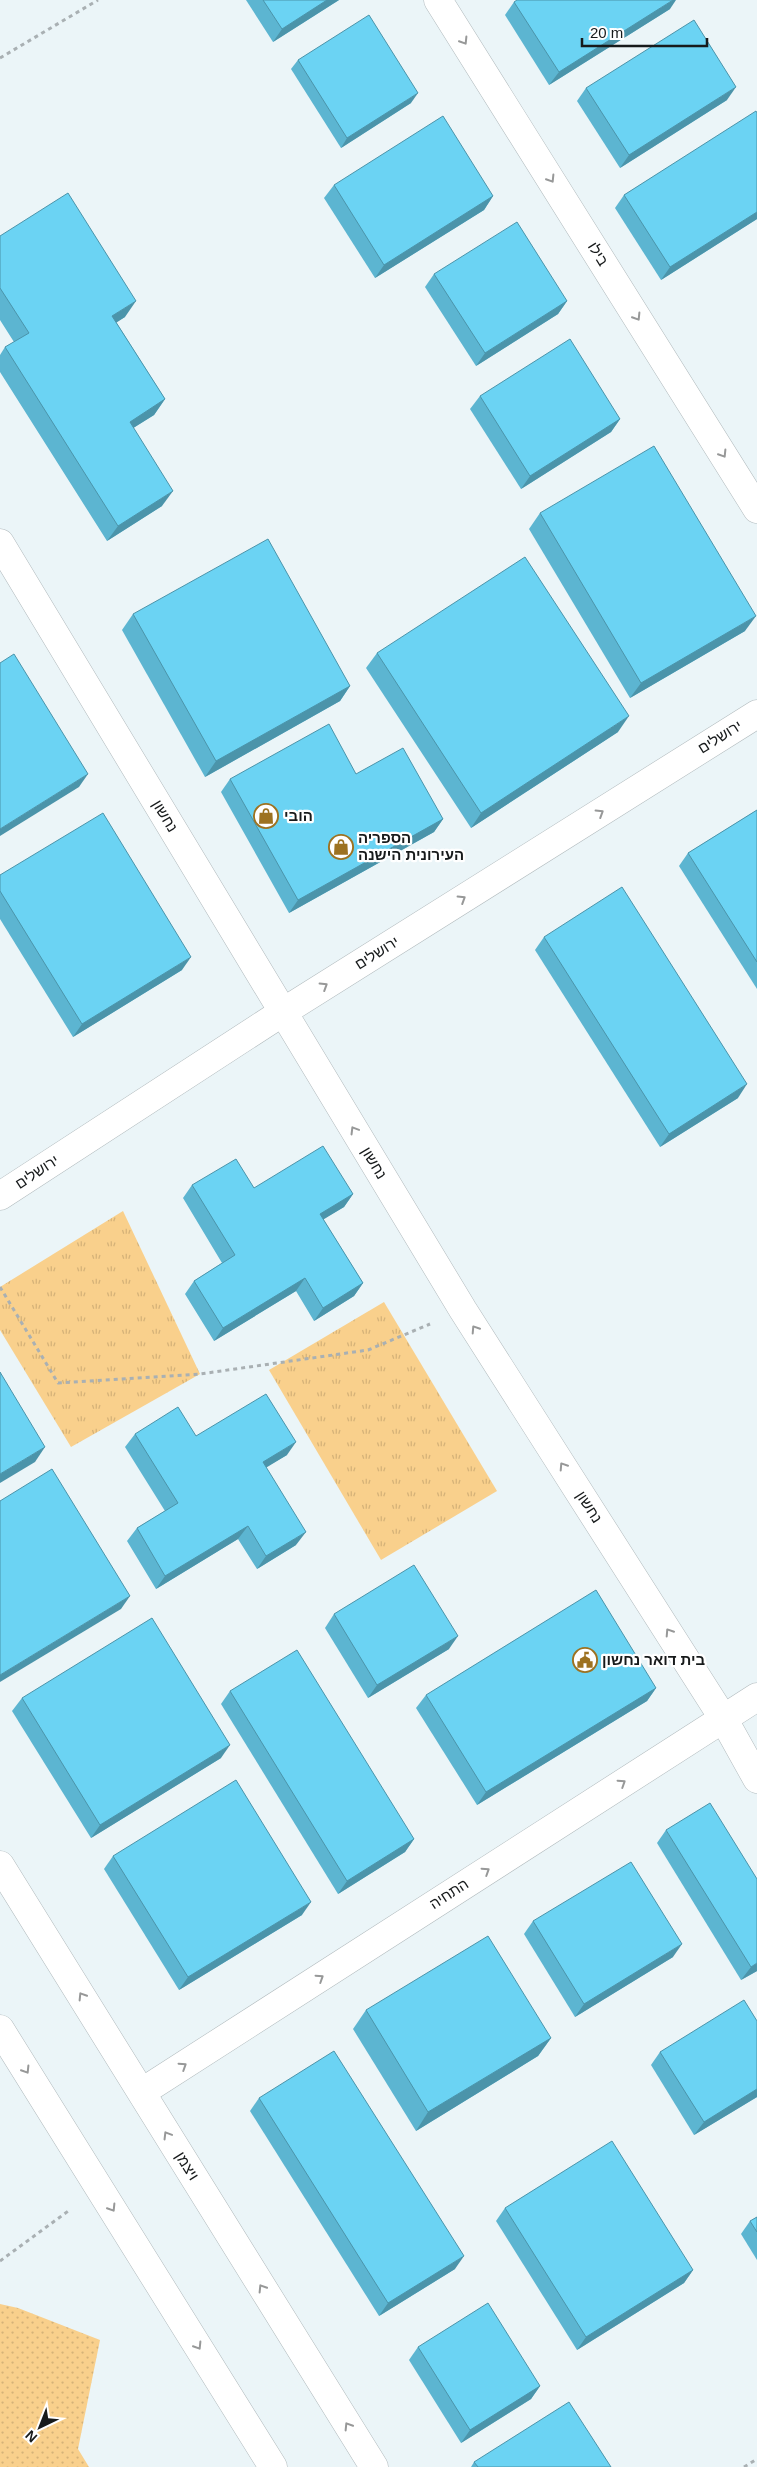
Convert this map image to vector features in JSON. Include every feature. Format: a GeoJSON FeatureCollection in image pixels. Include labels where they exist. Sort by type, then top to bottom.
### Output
{"type":"FeatureCollection","features":[{"type":"Feature","properties":{"kind":"street","name":"בילו"},"geometry":{"type":"LineString","coordinates":[[438,0],[757,509]]}},
{"type":"Feature","properties":{"kind":"street","name":"נחשון"},"geometry":{"type":"LineString","coordinates":[[0,543],[463,1310],[723,1718],[757,1779]]}},
{"type":"Feature","properties":{"kind":"street","name":"ירושלים"},"geometry":{"type":"LineString","coordinates":[[0,1196],[283,1012],[757,714]]}},
{"type":"Feature","properties":{"kind":"street","name":"התחיה"},"geometry":{"type":"LineString","coordinates":[[142,2092],[757,1697]]}},
{"type":"Feature","properties":{"kind":"street","name":"ויצמן"},"geometry":{"type":"LineString","coordinates":[[0,1865],[374,2467]]}},
{"type":"Feature","properties":{"kind":"street"},"geometry":{"type":"LineString","coordinates":[[0,2029],[273,2467]]}},
{"type":"Feature","properties":{"kind":"path"},"geometry":{"type":"LineString","coordinates":[[0,58],[98,0]]}},
{"type":"Feature","properties":{"kind":"path"},"geometry":{"type":"LineString","coordinates":[[0,1287],[58,1383],[200,1374],[368,1350],[463,1310]]}},
{"type":"Feature","properties":{"kind":"path"},"geometry":{"type":"LineString","coordinates":[[0,2261],[100,2188]]}},
{"type":"Feature","properties":{"kind":"path"},"geometry":{"type":"LineString","coordinates":[[744,2467],[757,2459]]}},
{"type":"Feature","properties":{"kind":"green space"},"geometry":{"type":"Polygon","coordinates":[[[123,1211],[200,1374],[71,1447],[0,1330],[0,1287],[123,1211]]]}},
{"type":"Feature","properties":{"kind":"green space"},"geometry":{"type":"Polygon","coordinates":[[[384,1302],[497,1491],[381,1560],[269,1370],[384,1302]]]}},
{"type":"Feature","properties":{"kind":"green space"},"geometry":{"type":"Polygon","coordinates":[[[0,2304],[18,2308],[100,2340],[78,2449],[89,2467],[0,2467],[0,2304]]]}},
{"type":"Feature","properties":{"kind":"building"},"geometry":{"type":"Polygon","coordinates":[[[263,0],[327,0],[282,29],[263,0]]]}},
{"type":"Feature","properties":{"kind":"building"},"geometry":{"type":"Polygon","coordinates":[[[517,0],[673,0],[559,72],[514,2],[517,0]]]}},
{"type":"Feature","properties":{"kind":"building"},"geometry":{"type":"Polygon","coordinates":[[[369,15],[418,93],[347,138],[298,60],[369,15]]]}},
{"type":"Feature","properties":{"kind":"building"},"geometry":{"type":"Polygon","coordinates":[[[694,20],[736,87],[629,155],[586,88],[694,20]]]}},
{"type":"Feature","properties":{"kind":"building"},"geometry":{"type":"Polygon","coordinates":[[[756,111],[757,212],[670,267],[624,195],[756,111]]]}},
{"type":"Feature","properties":{"kind":"building"},"geometry":{"type":"Polygon","coordinates":[[[443,116],[493,196],[384,265],[334,185],[443,116]]]}},
{"type":"Feature","properties":{"kind":"building"},"geometry":{"type":"Polygon","coordinates":[[[68,193],[136,301],[112,316],[165,399],[130,422],[173,491],[118,526],[5,347],[29,333],[0,288],[0,236],[68,193]]]}},
{"type":"Feature","properties":{"kind":"building"},"geometry":{"type":"Polygon","coordinates":[[[517,222],[567,301],[485,353],[434,274],[517,222]]]}},
{"type":"Feature","properties":{"kind":"building"},"geometry":{"type":"Polygon","coordinates":[[[570,339],[620,419],[530,476],[480,396],[570,339]]]}},
{"type":"Feature","properties":{"kind":"building"},"geometry":{"type":"Polygon","coordinates":[[[654,446],[756,616],[641,683],[540,513],[654,446]]]}},
{"type":"Feature","properties":{"kind":"building"},"geometry":{"type":"Polygon","coordinates":[[[268,539],[350,686],[216,761],[133,614],[268,539]]]}},
{"type":"Feature","properties":{"kind":"building"},"geometry":{"type":"Polygon","coordinates":[[[525,557],[629,716],[481,813],[377,653],[525,557]]]}},
{"type":"Feature","properties":{"kind":"building"},"geometry":{"type":"Polygon","coordinates":[[[14,654],[88,774],[0,829],[0,663],[14,654]]]}},
{"type":"Feature","properties":{"kind":"building"},"geometry":{"type":"Polygon","coordinates":[[[329,724],[356,774],[403,748],[443,819],[298,900],[230,779],[329,724]]]}},
{"type":"Feature","properties":{"kind":"building"},"geometry":{"type":"Polygon","coordinates":[[[757,810],[757,962],[688,853],[757,810]]]}},
{"type":"Feature","properties":{"kind":"building"},"geometry":{"type":"Polygon","coordinates":[[[103,813],[191,957],[82,1024],[0,891],[0,875],[103,813]]]}},
{"type":"Feature","properties":{"kind":"building"},"geometry":{"type":"Polygon","coordinates":[[[622,887],[747,1084],[669,1134],[544,937],[622,887]]]}},
{"type":"Feature","properties":{"kind":"building"},"geometry":{"type":"Polygon","coordinates":[[[323,1146],[353,1194],[320,1214],[363,1283],[323,1308],[305,1278],[223,1328],[194,1281],[235,1255],[192,1185],[236,1159],[254,1188],[323,1146]]]}},
{"type":"Feature","properties":{"kind":"building"},"geometry":{"type":"Polygon","coordinates":[[[0,1372],[45,1447],[0,1474],[0,1372]]]}},
{"type":"Feature","properties":{"kind":"building"},"geometry":{"type":"Polygon","coordinates":[[[266,1394],[296,1442],[263,1462],[306,1532],[266,1556],[248,1526],[165,1576],[137,1528],[178,1503],[135,1434],[178,1407],[196,1436],[266,1394]]]}},
{"type":"Feature","properties":{"kind":"building"},"geometry":{"type":"Polygon","coordinates":[[[52,1469],[130,1596],[0,1675],[0,1501],[52,1469]]]}},
{"type":"Feature","properties":{"kind":"building"},"geometry":{"type":"Polygon","coordinates":[[[414,1565],[458,1636],[377,1685],[334,1614],[414,1565]]]}},
{"type":"Feature","properties":{"kind":"building"},"geometry":{"type":"Polygon","coordinates":[[[596,1590],[656,1688],[486,1792],[426,1695],[596,1590]]]}},
{"type":"Feature","properties":{"kind":"building"},"geometry":{"type":"Polygon","coordinates":[[[152,1618],[230,1745],[100,1825],[22,1698],[152,1618]]]}},
{"type":"Feature","properties":{"kind":"building"},"geometry":{"type":"Polygon","coordinates":[[[297,1650],[414,1839],[347,1881],[230,1691],[297,1650]]]}},
{"type":"Feature","properties":{"kind":"building"},"geometry":{"type":"Polygon","coordinates":[[[236,1780],[311,1902],[188,1977],[113,1856],[236,1780]]]}},
{"type":"Feature","properties":{"kind":"building"},"geometry":{"type":"Polygon","coordinates":[[[710,1803],[757,1879],[757,1963],[751,1967],[666,1830],[710,1803]]]}},
{"type":"Feature","properties":{"kind":"building"},"geometry":{"type":"Polygon","coordinates":[[[631,1862],[682,1944],[584,2004],[533,1921],[631,1862]]]}},
{"type":"Feature","properties":{"kind":"building"},"geometry":{"type":"Polygon","coordinates":[[[488,1936],[551,2038],[428,2112],[366,2010],[488,1936]]]}},
{"type":"Feature","properties":{"kind":"building"},"geometry":{"type":"Polygon","coordinates":[[[744,2000],[757,2021],[757,2089],[704,2122],[660,2052],[744,2000]]]}},
{"type":"Feature","properties":{"kind":"building"},"geometry":{"type":"Polygon","coordinates":[[[334,2051],[464,2256],[388,2303],[259,2098],[334,2051]]]}},
{"type":"Feature","properties":{"kind":"building"},"geometry":{"type":"Polygon","coordinates":[[[612,2141],[693,2270],[586,2337],[505,2208],[612,2141]]]}},
{"type":"Feature","properties":{"kind":"building"},"geometry":{"type":"Polygon","coordinates":[[[757,2217],[757,2232],[750,2221],[757,2217]]]}},
{"type":"Feature","properties":{"kind":"building"},"geometry":{"type":"Polygon","coordinates":[[[488,2303],[540,2386],[470,2430],[418,2347],[488,2303]]]}},
{"type":"Feature","properties":{"kind":"building"},"geometry":{"type":"Polygon","coordinates":[[[569,2402],[611,2467],[478,2467],[474,2462],[569,2402]]]}},
{"type":"Feature","properties":{"kind":"place","name":"הובי"},"geometry":{"type":"Point","coordinates":[266,816]}},
{"type":"Feature","properties":{"kind":"place","name":"הספריה העירונית הישנה"},"geometry":{"type":"Point","coordinates":[341,847]}},
{"type":"Feature","properties":{"kind":"place","name":"בית דואר נחשון"},"geometry":{"type":"Point","coordinates":[585,1660]}}]}
